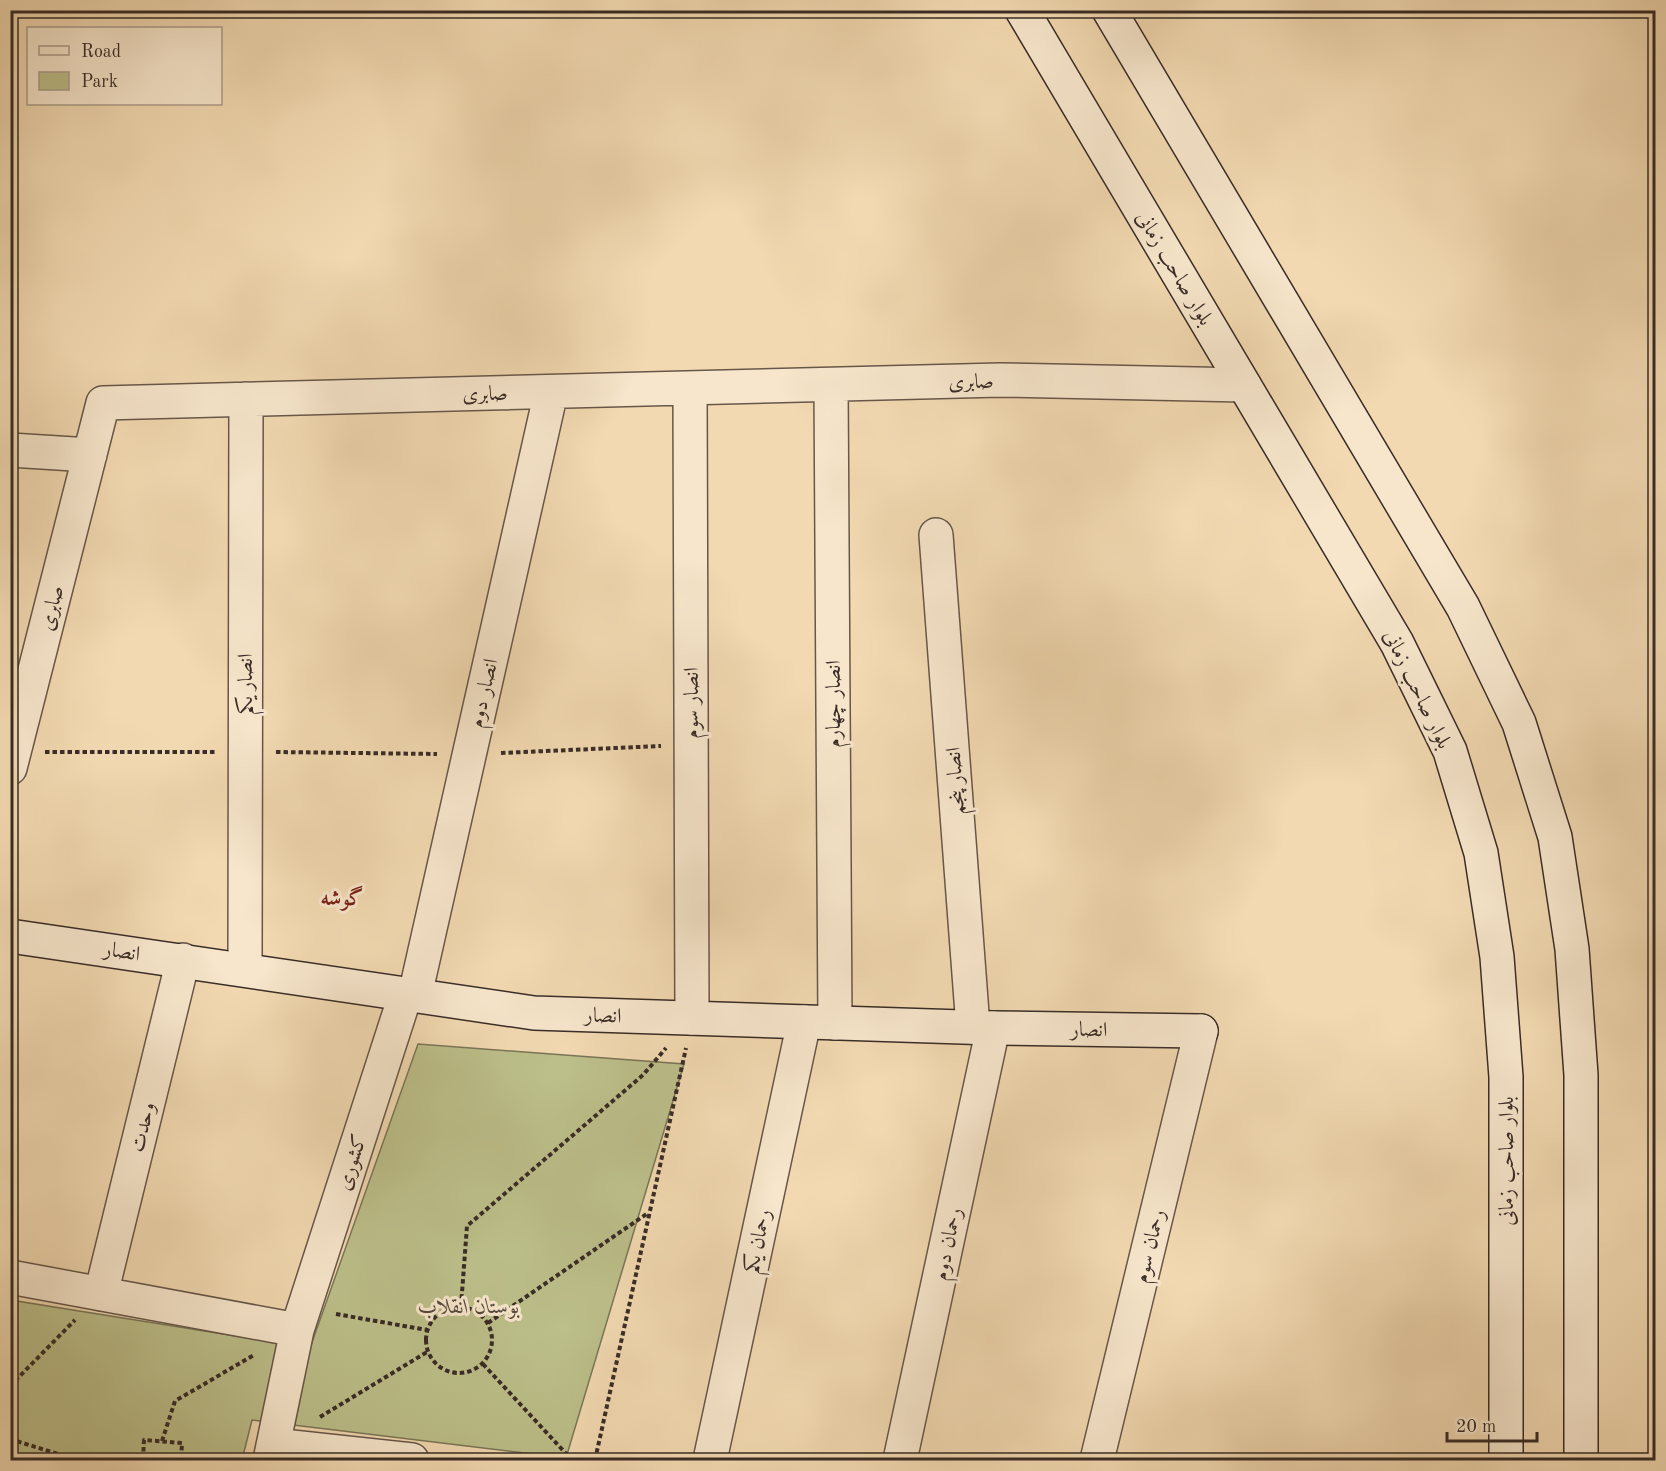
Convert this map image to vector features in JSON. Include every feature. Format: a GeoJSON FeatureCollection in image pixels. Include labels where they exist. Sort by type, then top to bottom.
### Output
{"type":"FeatureCollection","features":[{"type":"Feature","properties":{"kind":"street","name":"بلوار صاحب زمانی"},"geometry":{"type":"LineString","coordinates":[[1022,10],[1397,643],[1450,751],[1481,854],[1497,957],[1506,1077],[1506,1461]]}},
{"type":"Feature","properties":{"kind":"street"},"geometry":{"type":"LineString","coordinates":[[1109,10],[1463,608],[1519,723],[1555,837],[1572,949],[1581,1075],[1581,1461]]}},
{"type":"Feature","properties":{"kind":"street","name":"صابری"},"geometry":{"type":"LineString","coordinates":[[12,760],[22,673],[90,455],[103,403],[1000,380],[1244,385]]}},
{"type":"Feature","properties":{"kind":"street","name":"انصار چهارم"},"geometry":{"type":"LineString","coordinates":[[820,1022],[831,384]]}},
{"type":"Feature","properties":{"kind":"street","name":"انصار سوم"},"geometry":{"type":"LineString","coordinates":[[690,388],[692,1018]]}},
{"type":"Feature","properties":{"kind":"street","name":"انصار دوم"},"geometry":{"type":"LineString","coordinates":[[410,994],[469,754],[550,392]]}},
{"type":"Feature","properties":{"kind":"street","name":"انصار یکم"},"geometry":{"type":"LineString","coordinates":[[245,969],[246,399]]}},
{"type":"Feature","properties":{"kind":"street"},"geometry":{"type":"LineString","coordinates":[[10,450],[90,455]]}},
{"type":"Feature","properties":{"kind":"street","name":"انصار پنجم"},"geometry":{"type":"LineString","coordinates":[[936,535],[983,1027]]}},
{"type":"Feature","properties":{"kind":"street","name":"انصار"},"geometry":{"type":"LineString","coordinates":[[10,936],[534,1013],[983,1027],[1201,1031]]}},
{"type":"Feature","properties":{"kind":"street","name":"وحدت"},"geometry":{"type":"LineString","coordinates":[[101,1294],[183,960]]}},
{"type":"Feature","properties":{"kind":"street","name":"کشوری"},"geometry":{"type":"LineString","coordinates":[[271,1453],[300,1319],[410,994]]}},
{"type":"Feature","properties":{"kind":"street","name":"رحمان یکم"},"geometry":{"type":"LineString","coordinates":[[710,1461],[820,1022]]}},
{"type":"Feature","properties":{"kind":"street","name":"رحمان دوم"},"geometry":{"type":"LineString","coordinates":[[900,1461],[983,1027]]}},
{"type":"Feature","properties":{"kind":"street","name":"رحمان سوم"},"geometry":{"type":"LineString","coordinates":[[1097,1461],[1201,1031]]}},
{"type":"Feature","properties":{"kind":"street"},"geometry":{"type":"LineString","coordinates":[[10,1277],[101,1294],[300,1319]]}},
{"type":"Feature","properties":{"kind":"street"},"geometry":{"type":"LineString","coordinates":[[271,1453],[412,1461]]}},
{"type":"Feature","properties":{"kind":"path"},"geometry":{"type":"LineString","coordinates":[[12,760],[245,752],[469,754],[691,745]]}},
{"type":"Feature","properties":{"kind":"path"},"geometry":{"type":"LineString","coordinates":[[595,1461],[692,1018]]}},
{"type":"Feature","properties":{"kind":"path"},"geometry":{"type":"LineString","coordinates":[[460,1306],[467,1226],[643,1075],[692,1018]]}},
{"type":"Feature","properties":{"kind":"path"},"geometry":{"type":"LineString","coordinates":[[488,1323],[650,1212]]}},
{"type":"Feature","properties":{"kind":"path"},"geometry":{"type":"LineString","coordinates":[[10,1386],[101,1294]]}},
{"type":"Feature","properties":{"kind":"path"},"geometry":{"type":"LineString","coordinates":[[460,1306],[481,1314],[488,1323],[493,1344],[483,1364],[464,1374],[452,1373],[433,1362],[428,1352],[427,1330],[432,1320],[440,1312],[460,1306]]}},
{"type":"Feature","properties":{"kind":"path"},"geometry":{"type":"LineString","coordinates":[[300,1319],[427,1330]]}},
{"type":"Feature","properties":{"kind":"path"},"geometry":{"type":"LineString","coordinates":[[271,1453],[428,1352]]}},
{"type":"Feature","properties":{"kind":"path"},"geometry":{"type":"LineString","coordinates":[[162,1441],[175,1401],[256,1353]]}},
{"type":"Feature","properties":{"kind":"path"},"geometry":{"type":"LineString","coordinates":[[483,1364],[572,1461]]}},
{"type":"Feature","properties":{"kind":"path"},"geometry":{"type":"LineString","coordinates":[[10,1439],[74,1459],[143,1460],[144,1440],[182,1443],[181,1461]]}},
{"type":"Feature","properties":{"kind":"green space","name":"بوستان انقلاب"},"geometry":{"type":"Polygon","coordinates":[[[418,1044],[684,1064],[566,1458],[252,1420],[242,1460],[11,1460],[10,1300],[310,1348],[418,1044]]]}},
{"type":"Feature","properties":{"kind":"district","name":"گوشه"},"geometry":{"type":"Point","coordinates":[342,897]}}]}
